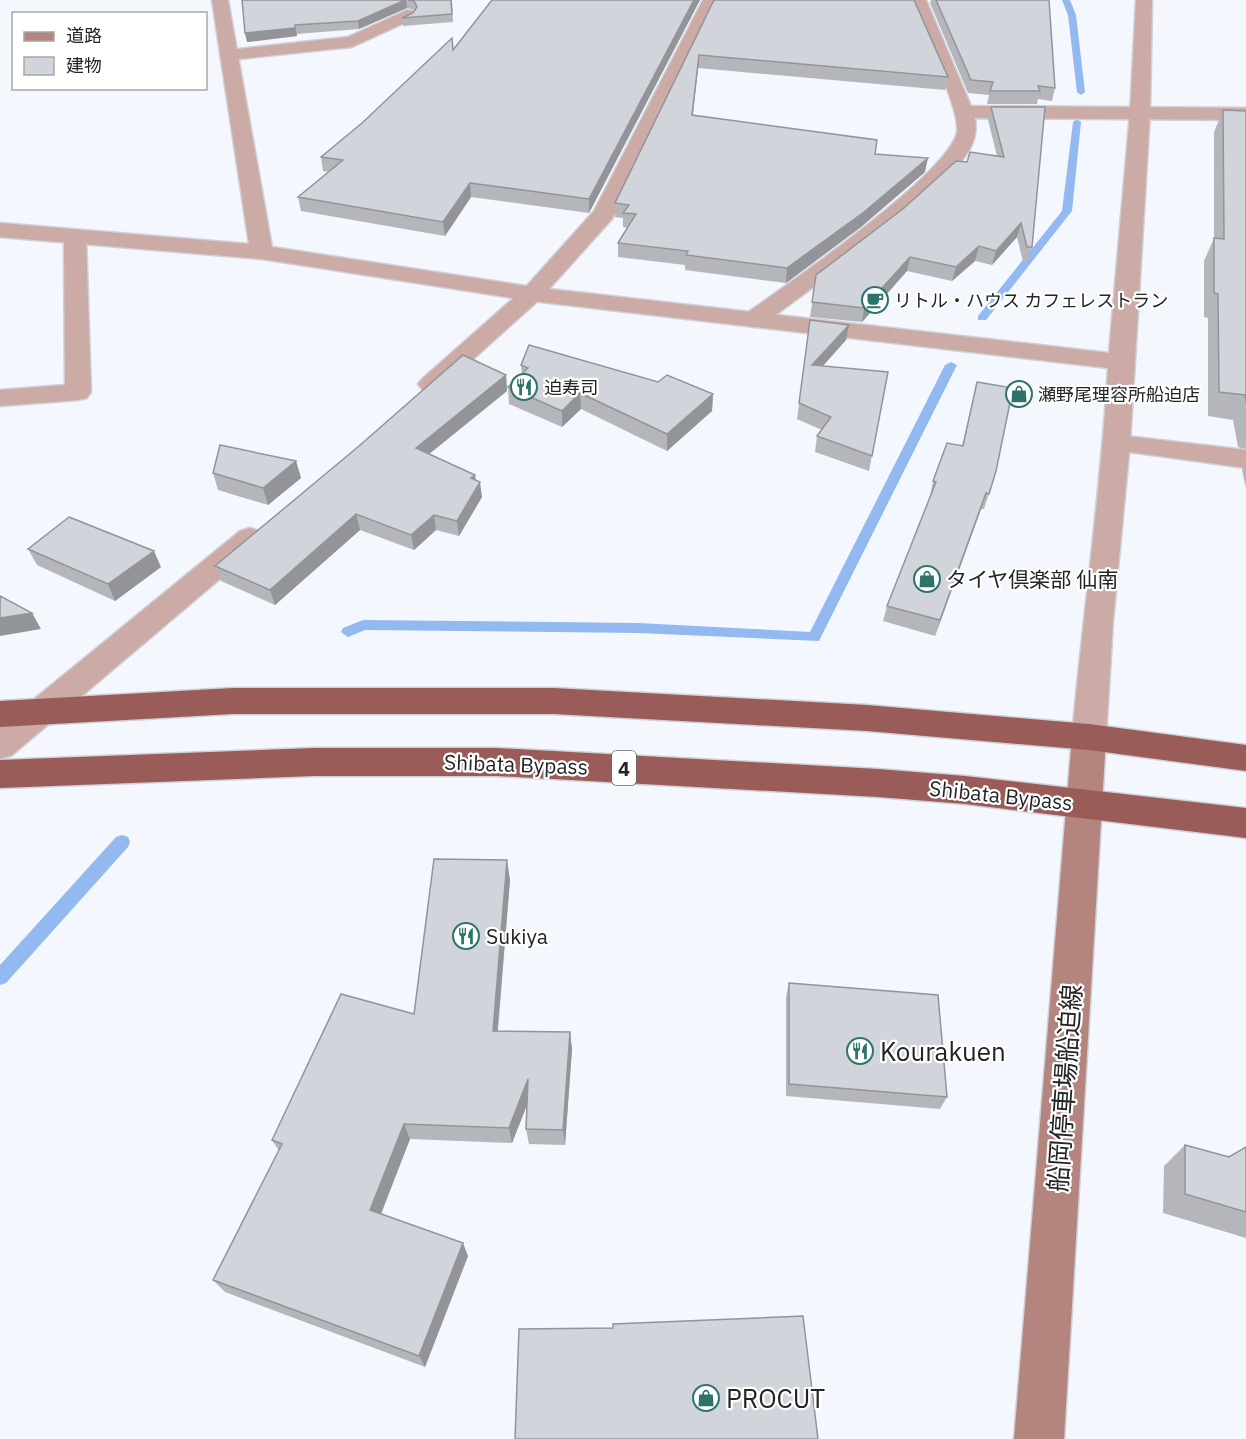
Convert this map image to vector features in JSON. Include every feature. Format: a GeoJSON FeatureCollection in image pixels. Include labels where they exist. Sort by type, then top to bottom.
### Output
{"type":"FeatureCollection","features":[{"type":"Feature","properties":{"kind":"highway"},"geometry":{"type":"LineString","coordinates":[[0,714],[233,701],[554,701],[867,718],[1089,737],[1246,758]]}},
{"type":"Feature","properties":{"kind":"highway","name":"Shibata Bypass"},"geometry":{"type":"LineString","coordinates":[[0,774],[302,762],[497,762],[965,790],[1246,823]]}},
{"type":"Feature","properties":{"kind":"main road","name":"船岡停車場船迫線"},"geometry":{"type":"LineString","coordinates":[[1039,1439],[1089,737]]}},
{"type":"Feature","properties":{"kind":"street"},"geometry":{"type":"LineString","coordinates":[[220,0],[261,252]]}},
{"type":"Feature","properties":{"kind":"street"},"geometry":{"type":"LineString","coordinates":[[412,401],[532,294],[604,214],[711,0]]}},
{"type":"Feature","properties":{"kind":"street"},"geometry":{"type":"LineString","coordinates":[[753,320],[894,214],[952,160],[961,148],[967,133],[963,112],[918,0]]}},
{"type":"Feature","properties":{"kind":"street"},"geometry":{"type":"LineString","coordinates":[[1089,737],[1098,621],[1118,443],[1120,362],[1140,113],[1144,0]]}},
{"type":"Feature","properties":{"kind":"street"},"geometry":{"type":"LineString","coordinates":[[229,55],[352,42],[407,15]]}},
{"type":"Feature","properties":{"kind":"street"},"geometry":{"type":"LineString","coordinates":[[963,112],[1246,114]]}},
{"type":"Feature","properties":{"kind":"street"},"geometry":{"type":"LineString","coordinates":[[0,230],[261,252],[532,294],[1120,362]]}},
{"type":"Feature","properties":{"kind":"street"},"geometry":{"type":"LineString","coordinates":[[0,398],[78,392],[75,237]]}},
{"type":"Feature","properties":{"kind":"street"},"geometry":{"type":"LineString","coordinates":[[1118,443],[1246,459]]}},
{"type":"Feature","properties":{"kind":"street"},"geometry":{"type":"LineString","coordinates":[[0,746],[269,523]]}},
{"type":"Feature","properties":{"kind":"building"},"geometry":{"type":"Polygon","coordinates":[[[242,0],[405,0],[358,21],[295,25],[295,28],[245,33],[242,0]]]}},
{"type":"Feature","properties":{"kind":"building"},"geometry":{"type":"Polygon","coordinates":[[[408,0],[451,0],[452,14],[402,18],[413,13],[417,7],[414,1],[408,0]]]}},
{"type":"Feature","properties":{"kind":"building"},"geometry":{"type":"Polygon","coordinates":[[[492,0],[694,0],[589,199],[470,183],[443,222],[298,197],[343,160],[321,157],[362,123],[452,38],[453,50],[492,0]]]}},
{"type":"Feature","properties":{"kind":"building"},"geometry":{"type":"Polygon","coordinates":[[[714,0],[914,0],[948,77],[699,55],[692,115],[877,140],[875,154],[928,158],[864,212],[787,268],[686,255],[688,251],[618,243],[636,214],[623,213],[629,205],[615,203],[714,0]]]}},
{"type":"Feature","properties":{"kind":"building"},"geometry":{"type":"Polygon","coordinates":[[[936,0],[1049,0],[1055,88],[1038,86],[1040,91],[990,91],[993,82],[971,80],[936,0]]]}},
{"type":"Feature","properties":{"kind":"building"},"geometry":{"type":"Polygon","coordinates":[[[991,107],[1045,107],[1032,247],[1027,247],[1021,223],[996,251],[979,246],[956,267],[910,257],[864,308],[812,302],[816,275],[904,208],[956,161],[967,162],[970,152],[1004,157],[991,107]]]}},
{"type":"Feature","properties":{"kind":"building"},"geometry":{"type":"Polygon","coordinates":[[[1223,110],[1246,111],[1246,402],[1245,395],[1219,392],[1218,294],[1214,293],[1214,238],[1224,239],[1223,110]]]}},
{"type":"Feature","properties":{"kind":"building"},"geometry":{"type":"Polygon","coordinates":[[[810,320],[849,325],[812,365],[888,372],[872,456],[817,436],[831,417],[799,403],[810,320]]]}},
{"type":"Feature","properties":{"kind":"building"},"geometry":{"type":"Polygon","coordinates":[[[529,345],[658,382],[667,375],[713,394],[667,434],[580,393],[562,411],[508,387],[528,368],[521,365],[529,345]]]}},
{"type":"Feature","properties":{"kind":"building"},"geometry":{"type":"Polygon","coordinates":[[[463,355],[506,375],[416,448],[475,475],[471,478],[480,482],[457,521],[434,515],[411,535],[356,514],[270,590],[215,566],[359,446],[463,355]]]}},
{"type":"Feature","properties":{"kind":"building"},"geometry":{"type":"Polygon","coordinates":[[[977,382],[1013,388],[989,494],[986,493],[940,620],[887,606],[936,482],[933,481],[947,443],[963,446],[977,382]]]}},
{"type":"Feature","properties":{"kind":"building"},"geometry":{"type":"Polygon","coordinates":[[[220,445],[296,461],[263,488],[213,473],[220,445]]]}},
{"type":"Feature","properties":{"kind":"building"},"geometry":{"type":"Polygon","coordinates":[[[69,517],[154,551],[108,584],[28,549],[69,517]]]}},
{"type":"Feature","properties":{"kind":"building"},"geometry":{"type":"Polygon","coordinates":[[[0,596],[32,613],[0,618],[0,596]]]}},
{"type":"Feature","properties":{"kind":"building"},"geometry":{"type":"Polygon","coordinates":[[[434,859],[507,860],[493,1031],[570,1032],[563,1130],[526,1129],[528,1079],[509,1128],[404,1124],[370,1210],[463,1243],[419,1356],[213,1280],[282,1144],[272,1140],[341,994],[414,1014],[434,859]]]}},
{"type":"Feature","properties":{"kind":"building"},"geometry":{"type":"Polygon","coordinates":[[[789,983],[938,995],[947,1097],[789,1084],[789,983]]]}},
{"type":"Feature","properties":{"kind":"building"},"geometry":{"type":"Polygon","coordinates":[[[1185,1145],[1229,1157],[1246,1147],[1246,1212],[1185,1194],[1185,1145]]]}},
{"type":"Feature","properties":{"kind":"building"},"geometry":{"type":"Polygon","coordinates":[[[803,1316],[818,1439],[515,1439],[519,1329],[613,1328],[613,1324],[803,1316]]]}},
{"type":"Feature","properties":{"kind":"waterway"},"geometry":{"type":"LineString","coordinates":[[1066,0],[1072,15],[1081,92]]}},
{"type":"Feature","properties":{"kind":"waterway"},"geometry":{"type":"LineString","coordinates":[[982,318],[1067,211],[1077,122]]}},
{"type":"Feature","properties":{"kind":"waterway"},"geometry":{"type":"LineString","coordinates":[[348,632],[363,625],[638,628],[814,637],[951,365]]}},
{"type":"Feature","properties":{"kind":"waterway"},"geometry":{"type":"LineString","coordinates":[[0,977],[122,842]]}},
{"type":"Feature","properties":{"kind":"place","name":"リトル・ハウス カフェレストラン"},"geometry":{"type":"Point","coordinates":[875,300]}},
{"type":"Feature","properties":{"kind":"place","name":"迫寿司"},"geometry":{"type":"Point","coordinates":[524,387]}},
{"type":"Feature","properties":{"kind":"place","name":"瀬野尾理容所船迫店"},"geometry":{"type":"Point","coordinates":[1019,394]}},
{"type":"Feature","properties":{"kind":"place","name":"タイヤ倶楽部 仙南"},"geometry":{"type":"Point","coordinates":[927,579]}},
{"type":"Feature","properties":{"kind":"place","name":"Sukiya"},"geometry":{"type":"Point","coordinates":[466,936]}},
{"type":"Feature","properties":{"kind":"place","name":"Kourakuen"},"geometry":{"type":"Point","coordinates":[860,1051]}},
{"type":"Feature","properties":{"kind":"place","name":"PROCUT"},"geometry":{"type":"Point","coordinates":[706,1398]}}]}
